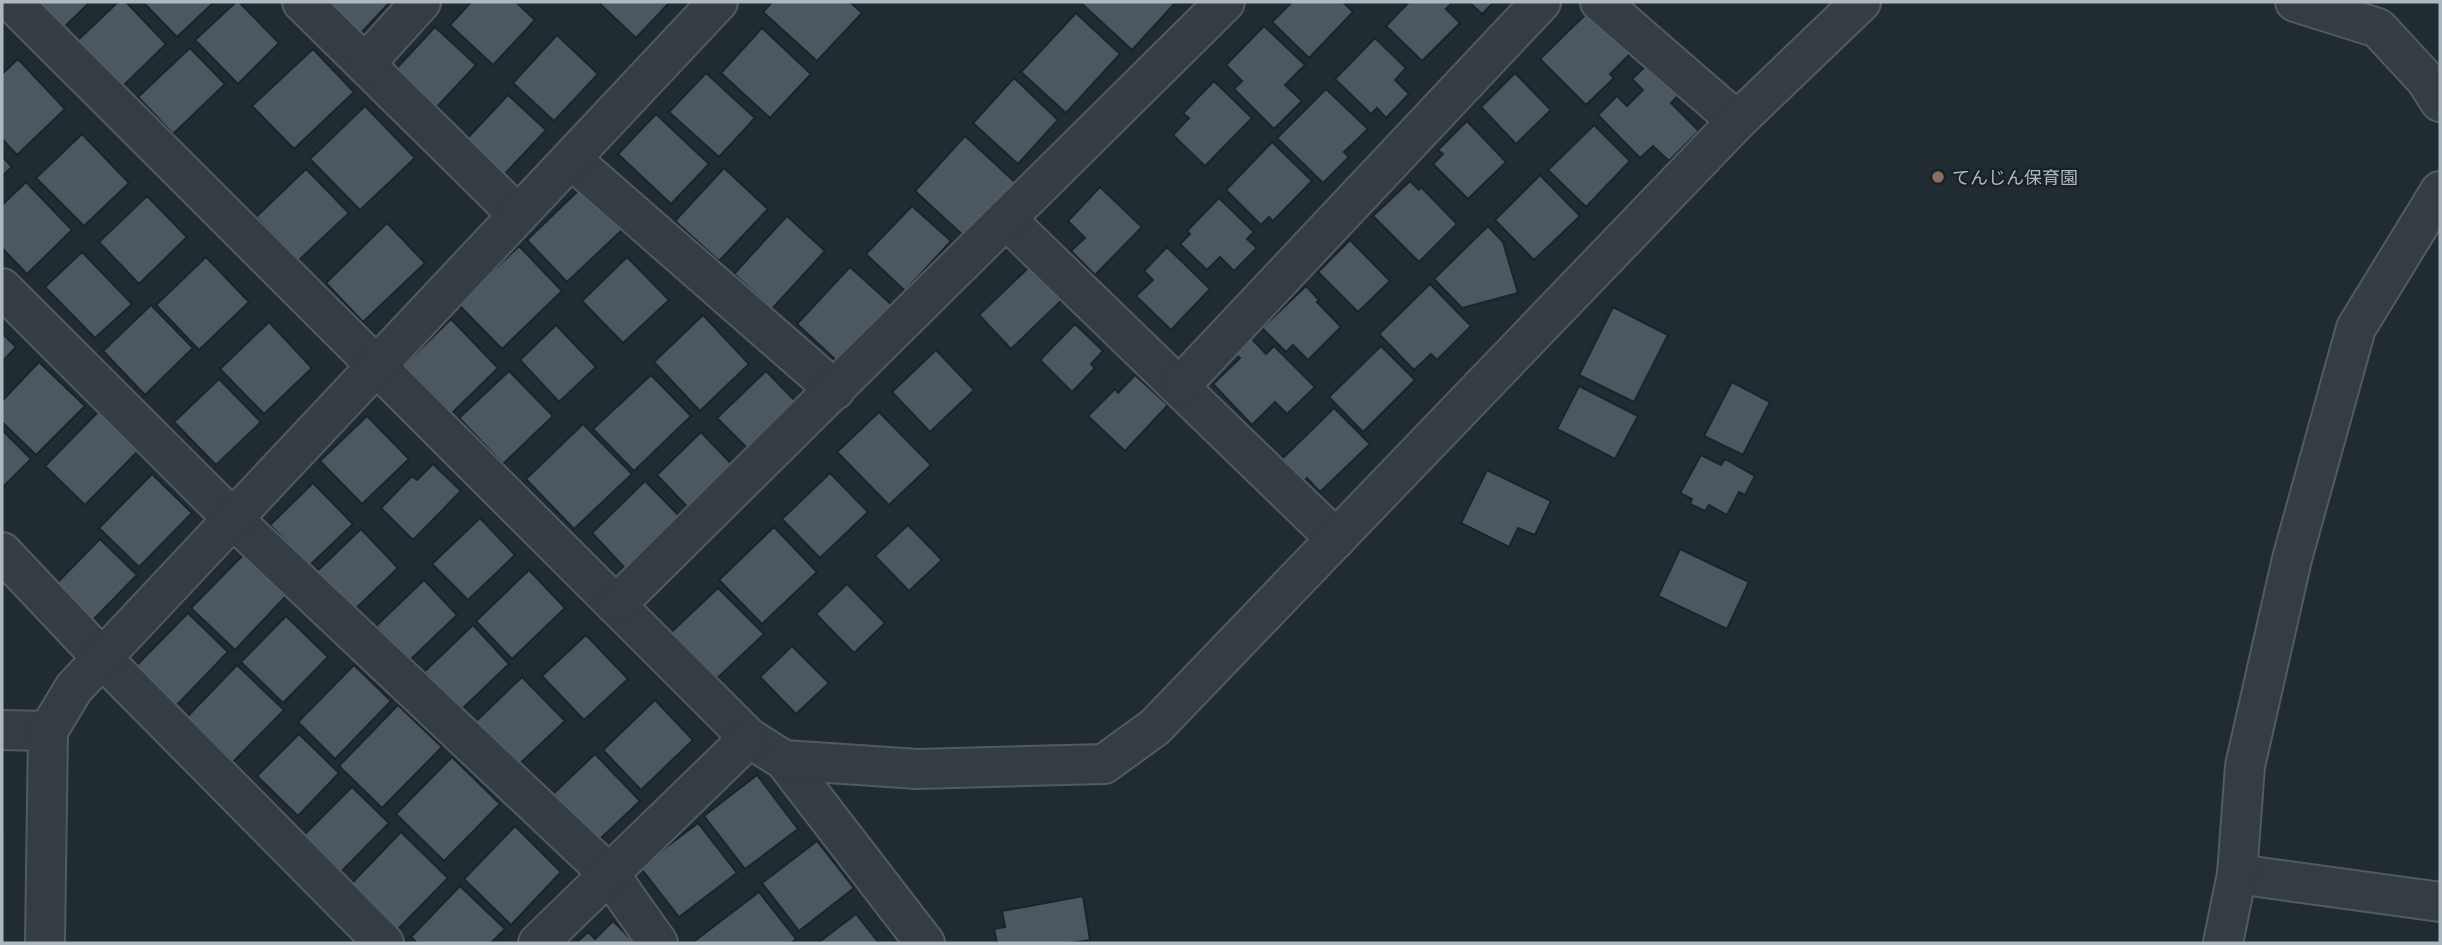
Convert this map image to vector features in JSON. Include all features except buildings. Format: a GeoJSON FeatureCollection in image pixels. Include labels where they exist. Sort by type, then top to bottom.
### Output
{"type":"FeatureCollection","features":[{"type":"Feature","properties":{"kind":"street"},"geometry":{"type":"LineString","coordinates":[[12,2],[750,738],[784,760],[925,943]]}},
{"type":"Feature","properties":{"kind":"street"},"geometry":{"type":"LineString","coordinates":[[302,2],[518,215]]}},
{"type":"Feature","properties":{"kind":"street"},"geometry":{"type":"LineString","coordinates":[[365,64],[421,2]]}},
{"type":"Feature","properties":{"kind":"street"},"geometry":{"type":"LineString","coordinates":[[45,943],[48,731],[74,688],[718,2]]}},
{"type":"Feature","properties":{"kind":"street"},"geometry":{"type":"LineString","coordinates":[[616,605],[1225,2]]}},
{"type":"Feature","properties":{"kind":"street"},"geometry":{"type":"LineString","coordinates":[[1178,387],[1541,2]]}},
{"type":"Feature","properties":{"kind":"street"},"geometry":{"type":"LineString","coordinates":[[1600,2],[1737,121]]}},
{"type":"Feature","properties":{"kind":"street"},"geometry":{"type":"LineString","coordinates":[[784,760],[918,769],[1104,764],[1155,727],[1737,121],[1861,2]]}},
{"type":"Feature","properties":{"kind":"street"},"geometry":{"type":"LineString","coordinates":[[2295,2],[2378,28],[2426,80],[2440,102]]}},
{"type":"Feature","properties":{"kind":"street"},"geometry":{"type":"LineString","coordinates":[[571,159],[835,390]]}},
{"type":"Feature","properties":{"kind":"street"},"geometry":{"type":"LineString","coordinates":[[2223,943],[2237,874],[2245,766],[2292,559],[2356,328],[2440,191]]}},
{"type":"Feature","properties":{"kind":"street"},"geometry":{"type":"LineString","coordinates":[[1006,219],[1336,539]]}},
{"type":"Feature","properties":{"kind":"street"},"geometry":{"type":"LineString","coordinates":[[2,288],[233,519],[610,875],[658,943]]}},
{"type":"Feature","properties":{"kind":"street"},"geometry":{"type":"LineString","coordinates":[[2,552],[102,658],[384,943]]}},
{"type":"Feature","properties":{"kind":"street"},"geometry":{"type":"LineString","coordinates":[[2,730],[48,731]]}},
{"type":"Feature","properties":{"kind":"street"},"geometry":{"type":"LineString","coordinates":[[538,943],[750,738]]}},
{"type":"Feature","properties":{"kind":"street"},"geometry":{"type":"LineString","coordinates":[[2237,874],[2440,902]]}},
{"type":"Feature","properties":{"kind":"place","name":"てんじん保育園"},"geometry":{"type":"Point","coordinates":[1938,177]}}]}
